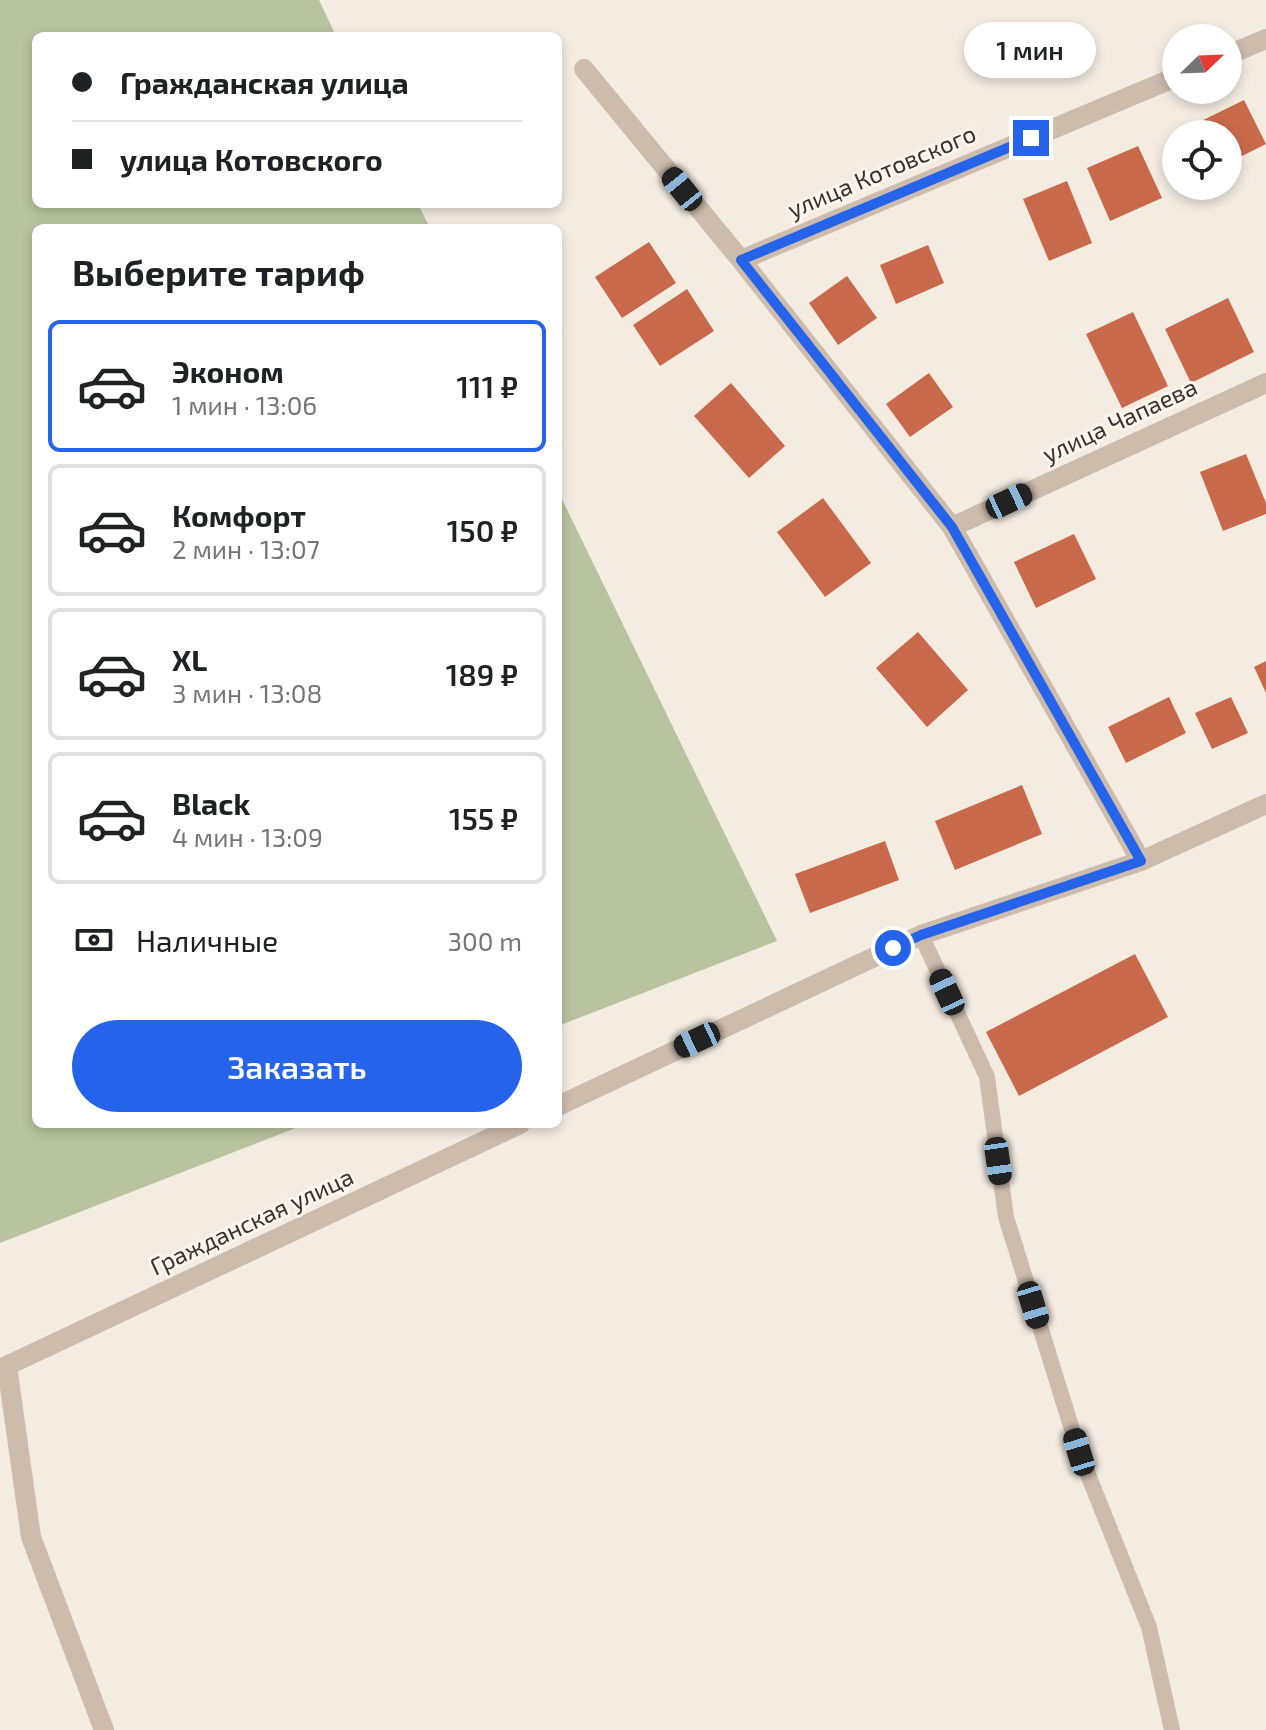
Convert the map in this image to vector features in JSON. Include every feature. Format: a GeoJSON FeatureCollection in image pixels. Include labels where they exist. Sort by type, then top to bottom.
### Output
{"type":"FeatureCollection","features":[{"type":"Feature","properties":{"kind":"street"},"geometry":{"type":"LineString","coordinates":[[1242,49],[1266,39]]}},
{"type":"Feature","properties":{"kind":"street"},"geometry":{"type":"LineString","coordinates":[[584,69],[741,260],[952,527],[1141,861]]}},
{"type":"Feature","properties":{"kind":"street","name":"улица Котовского"},"geometry":{"type":"LineString","coordinates":[[741,260],[1162,83]]}},
{"type":"Feature","properties":{"kind":"street","name":"улица Чапаева"},"geometry":{"type":"LineString","coordinates":[[952,527],[1266,383]]}},
{"type":"Feature","properties":{"kind":"street"},"geometry":{"type":"LineString","coordinates":[[562,1104],[921,935],[1141,861],[1266,804]]}},
{"type":"Feature","properties":{"kind":"street","name":"Гражданская улица"},"geometry":{"type":"LineString","coordinates":[[99,1726],[31,1537],[3,1368],[512,1128]]}},
{"type":"Feature","properties":{"kind":"lane"},"geometry":{"type":"LineString","coordinates":[[921,935],[987,1077],[1006,1217],[1079,1452],[1149,1627],[1172,1730]]}},
{"type":"Feature","properties":{"kind":"green space"},"geometry":{"type":"Polygon","coordinates":[[[0,0],[319,0],[334,32],[32,32],[32,208],[420,208],[428,224],[32,224],[32,1128],[296,1128],[0,1243],[0,0]]]}},
{"type":"Feature","properties":{"kind":"green space"},"geometry":{"type":"Polygon","coordinates":[[[562,499],[777,941],[562,1024],[562,499]]]}},
{"type":"Feature","properties":{"kind":"building"},"geometry":{"type":"Polygon","coordinates":[[[1242,101],[1266,144],[1242,156],[1242,120],[1203,120],[1242,104],[1242,101]]]}},
{"type":"Feature","properties":{"kind":"building"},"geometry":{"type":"Polygon","coordinates":[[[1138,146],[1162,198],[1110,221],[1087,168],[1138,146]]]}},
{"type":"Feature","properties":{"kind":"building"},"geometry":{"type":"Polygon","coordinates":[[[1067,181],[1092,243],[1049,261],[1023,199],[1067,181]]]}},
{"type":"Feature","properties":{"kind":"building"},"geometry":{"type":"Polygon","coordinates":[[[649,242],[676,283],[622,318],[595,277],[649,242]]]}},
{"type":"Feature","properties":{"kind":"building"},"geometry":{"type":"Polygon","coordinates":[[[928,245],[944,283],[896,304],[880,265],[928,245]]]}},
{"type":"Feature","properties":{"kind":"building"},"geometry":{"type":"Polygon","coordinates":[[[847,276],[877,318],[838,345],[809,303],[847,276]]]}},
{"type":"Feature","properties":{"kind":"building"},"geometry":{"type":"Polygon","coordinates":[[[687,289],[714,331],[660,366],[633,325],[687,289]]]}},
{"type":"Feature","properties":{"kind":"building"},"geometry":{"type":"Polygon","coordinates":[[[1228,298],[1254,352],[1191,383],[1165,329],[1228,298]]]}},
{"type":"Feature","properties":{"kind":"building"},"geometry":{"type":"Polygon","coordinates":[[[1133,312],[1168,386],[1122,408],[1086,334],[1133,312]]]}},
{"type":"Feature","properties":{"kind":"building"},"geometry":{"type":"Polygon","coordinates":[[[929,373],[953,407],[910,437],[886,404],[929,373]]]}},
{"type":"Feature","properties":{"kind":"building"},"geometry":{"type":"Polygon","coordinates":[[[731,383],[785,446],[749,478],[694,416],[731,383]]]}},
{"type":"Feature","properties":{"kind":"building"},"geometry":{"type":"Polygon","coordinates":[[[1246,454],[1266,503],[1266,514],[1223,531],[1200,472],[1246,454]]]}},
{"type":"Feature","properties":{"kind":"building"},"geometry":{"type":"Polygon","coordinates":[[[823,498],[871,563],[825,597],[777,532],[823,498]]]}},
{"type":"Feature","properties":{"kind":"building"},"geometry":{"type":"Polygon","coordinates":[[[1074,534],[1096,579],[1036,608],[1014,562],[1074,534]]]}},
{"type":"Feature","properties":{"kind":"building"},"geometry":{"type":"Polygon","coordinates":[[[918,632],[968,690],[927,727],[876,668],[918,632]]]}},
{"type":"Feature","properties":{"kind":"building"},"geometry":{"type":"Polygon","coordinates":[[[1266,661],[1266,693],[1254,667],[1266,661]]]}},
{"type":"Feature","properties":{"kind":"building"},"geometry":{"type":"Polygon","coordinates":[[[1169,697],[1186,733],[1126,763],[1108,727],[1169,697]]]}},
{"type":"Feature","properties":{"kind":"building"},"geometry":{"type":"Polygon","coordinates":[[[1231,697],[1248,733],[1212,749],[1195,713],[1231,697]]]}},
{"type":"Feature","properties":{"kind":"building"},"geometry":{"type":"Polygon","coordinates":[[[1022,785],[1042,834],[955,870],[935,821],[1022,785]]]}},
{"type":"Feature","properties":{"kind":"building"},"geometry":{"type":"Polygon","coordinates":[[[885,841],[899,880],[810,913],[795,874],[885,841]]]}},
{"type":"Feature","properties":{"kind":"building"},"geometry":{"type":"Polygon","coordinates":[[[1135,954],[1168,1017],[1019,1096],[986,1032],[1135,954]]]}},
{"type":"Feature","properties":{"kind":"route"},"geometry":{"type":"LineString","coordinates":[[893,948],[921,935],[1141,861],[952,527],[741,260],[1031,138]]}}]}
